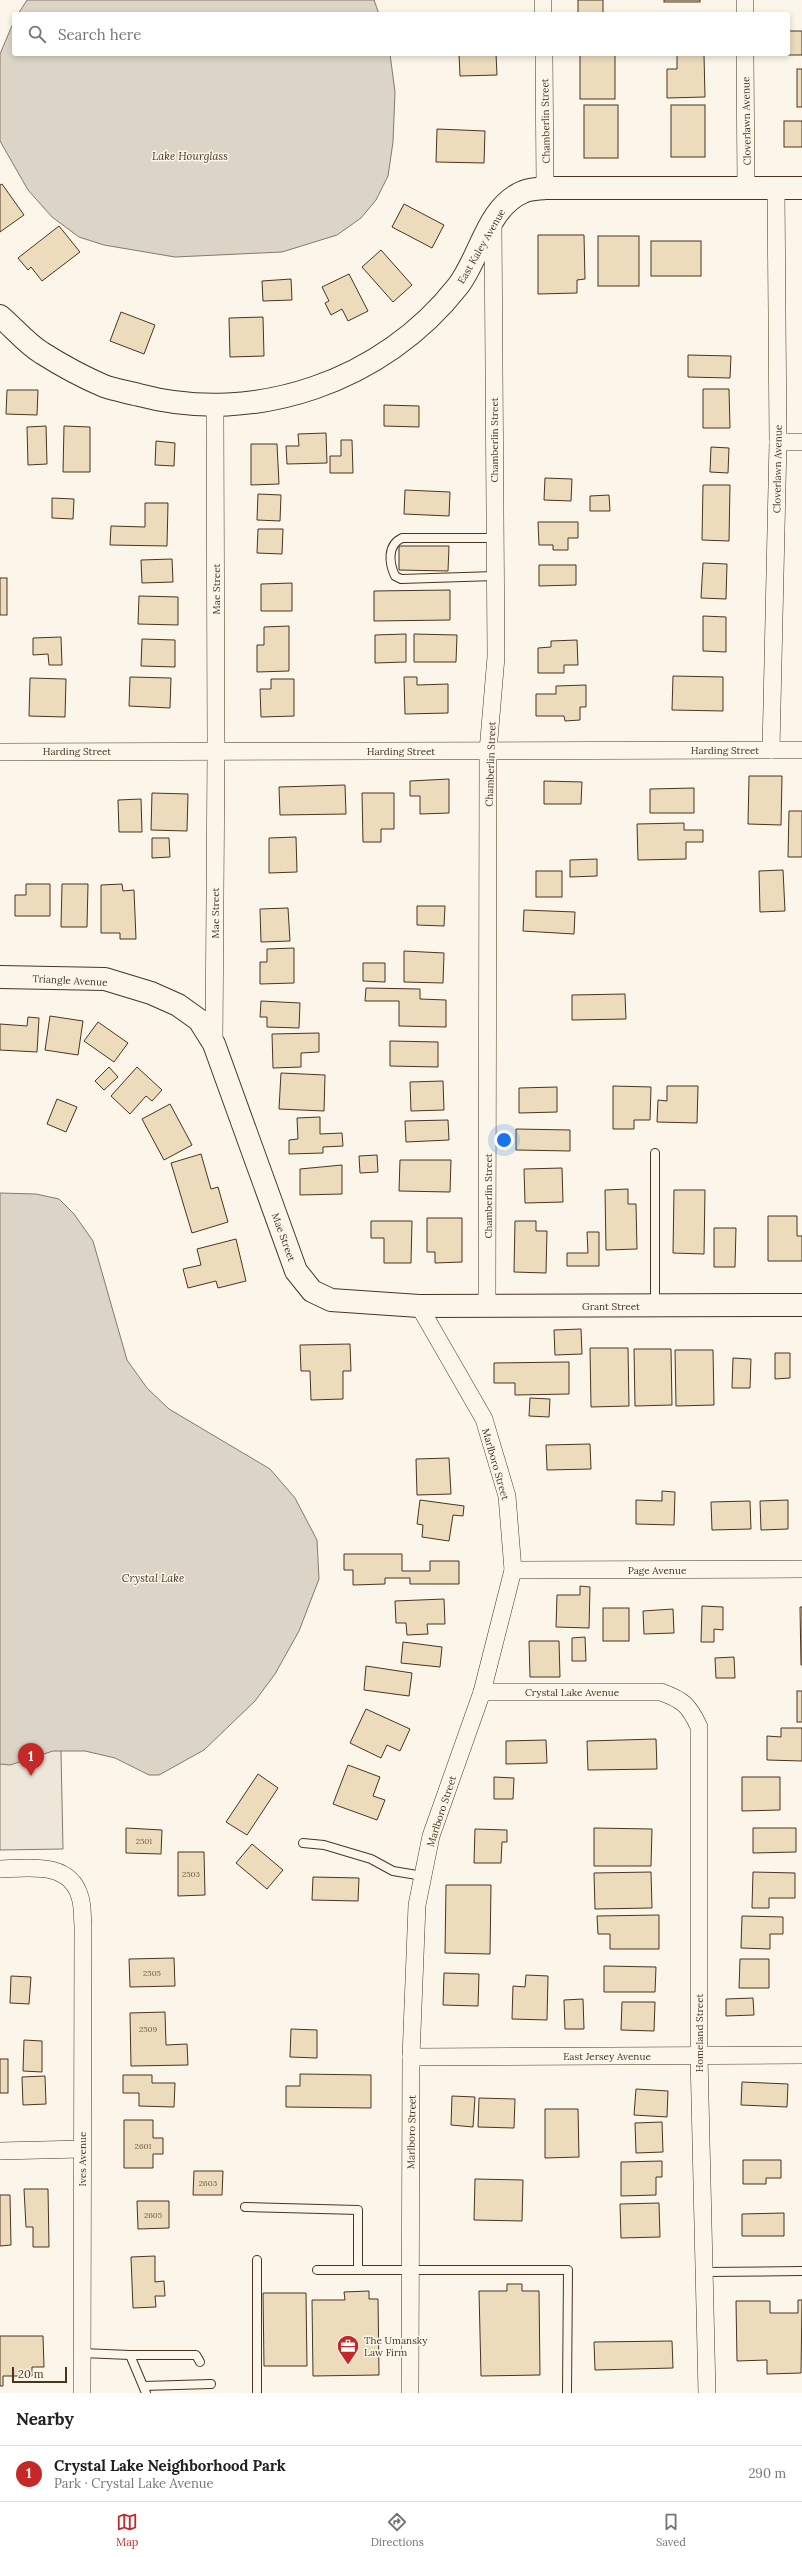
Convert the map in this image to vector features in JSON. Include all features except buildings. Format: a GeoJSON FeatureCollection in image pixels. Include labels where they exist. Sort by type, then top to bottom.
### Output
{"type":"FeatureCollection","features":[{"type":"Feature","properties":{"kind":"street"},"geometry":{"type":"LineString","coordinates":[[543,0],[543,12]]}},
{"type":"Feature","properties":{"kind":"street"},"geometry":{"type":"LineString","coordinates":[[744,0],[745,12]]}},
{"type":"Feature","properties":{"kind":"street","name":"Chamberlin Street"},"geometry":{"type":"LineString","coordinates":[[544,56],[545,188]]}},
{"type":"Feature","properties":{"kind":"street","name":"Cloverlawn Avenue"},"geometry":{"type":"LineString","coordinates":[[745,56],[746,188]]}},
{"type":"Feature","properties":{"kind":"street","name":"East Kaley Avenue"},"geometry":{"type":"LineString","coordinates":[[0,316],[42,353],[105,386],[164,402],[215,406],[270,401],[335,380],[381,358],[418,329],[459,285],[493,222],[506,203],[523,192],[545,188],[802,188]]}},
{"type":"Feature","properties":{"kind":"street","name":"Cloverlawn Avenue"},"geometry":{"type":"LineString","coordinates":[[771,750],[778,442],[776,188]]}},
{"type":"Feature","properties":{"kind":"street","name":"Chamberlin Street"},"geometry":{"type":"LineString","coordinates":[[487,1306],[488,751],[496,657],[493,222]]}},
{"type":"Feature","properties":{"kind":"street","name":"Mae Street"},"geometry":{"type":"LineString","coordinates":[[215,406],[216,750],[214,1044],[296,1271],[312,1291],[331,1300],[419,1306]]}},
{"type":"Feature","properties":{"kind":"street"},"geometry":{"type":"LineString","coordinates":[[778,442],[802,442]]}},
{"type":"Feature","properties":{"kind":"street","name":"Harding Street"},"geometry":{"type":"LineString","coordinates":[[0,752],[216,750],[802,750]]}},
{"type":"Feature","properties":{"kind":"street","name":"Triangle Avenue"},"geometry":{"type":"LineString","coordinates":[[0,977],[106,979],[151,993],[178,1005],[199,1020],[214,1044]]}},
{"type":"Feature","properties":{"kind":"street","name":"Grant Street"},"geometry":{"type":"LineString","coordinates":[[419,1306],[802,1305]]}},
{"type":"Feature","properties":{"kind":"street","name":"Marlboro Street"},"geometry":{"type":"LineString","coordinates":[[410,2393],[412,2057],[417,1905],[431,1836],[482,1692],[513,1570],[507,1496],[484,1419],[419,1306]]}},
{"type":"Feature","properties":{"kind":"street","name":"Page Avenue"},"geometry":{"type":"LineString","coordinates":[[513,1570],[802,1569]]}},
{"type":"Feature","properties":{"kind":"street","name":"Crystal Lake Avenue"},"geometry":{"type":"LineString","coordinates":[[482,1692],[661,1692]]}},
{"type":"Feature","properties":{"kind":"street","name":"Homeland Street"},"geometry":{"type":"LineString","coordinates":[[661,1692],[680,1699],[692,1711],[699,1727],[699,2056],[707,2393]]}},
{"type":"Feature","properties":{"kind":"street","name":"Ives Avenue"},"geometry":{"type":"LineString","coordinates":[[0,1869],[52,1868],[68,1878],[80,1896],[83,1925],[82,2393]]}},
{"type":"Feature","properties":{"kind":"street","name":"East Jersey Avenue"},"geometry":{"type":"LineString","coordinates":[[412,2057],[802,2055]]}},
{"type":"Feature","properties":{"kind":"street"},"geometry":{"type":"LineString","coordinates":[[0,2151],[82,2149]]}},
{"type":"Feature","properties":{"kind":"lane"},"geometry":{"type":"LineString","coordinates":[[495,538],[402,538],[396,542],[392,548],[391,568],[395,576],[401,579],[496,576]]}},
{"type":"Feature","properties":{"kind":"lane"},"geometry":{"type":"LineString","coordinates":[[655,1153],[655,1306]]}},
{"type":"Feature","properties":{"kind":"lane"},"geometry":{"type":"LineString","coordinates":[[302,1843],[324,1845],[371,1859],[393,1871],[423,1876]]}},
{"type":"Feature","properties":{"kind":"lane"},"geometry":{"type":"LineString","coordinates":[[244,2207],[358,2210],[358,2270]]}},
{"type":"Feature","properties":{"kind":"lane"},"geometry":{"type":"LineString","coordinates":[[257,2260],[257,2393]]}},
{"type":"Feature","properties":{"kind":"lane"},"geometry":{"type":"LineString","coordinates":[[317,2270],[568,2270],[567,2393]]}},
{"type":"Feature","properties":{"kind":"lane"},"geometry":{"type":"LineString","coordinates":[[705,2272],[802,2271]]}},
{"type":"Feature","properties":{"kind":"lane"},"geometry":{"type":"LineString","coordinates":[[82,2353],[130,2355],[149,2359],[183,2358],[196,2355],[200,2362]]}},
{"type":"Feature","properties":{"kind":"lane"},"geometry":{"type":"LineString","coordinates":[[130,2355],[145,2389],[163,2384],[178,2383],[197,2383],[211,2386]]}},
{"type":"Feature","properties":{"kind":"shaded area"},"geometry":{"type":"Polygon","coordinates":[[[0,1672],[60,1703],[63,1849],[0,1850],[0,1672]]]}},
{"type":"Feature","properties":{"kind":"water"},"geometry":{"type":"Polygon","coordinates":[[[27,0],[374,0],[378,12],[19,12],[27,0]]]}},
{"type":"Feature","properties":{"kind":"water","name":"Lake Hourglass"},"geometry":{"type":"Polygon","coordinates":[[[12,26],[12,56],[390,56],[395,92],[393,142],[388,176],[376,200],[361,218],[337,235],[282,252],[175,257],[104,245],[79,237],[52,217],[28,190],[0,141],[0,54],[12,26]]]}},
{"type":"Feature","properties":{"kind":"water","name":"Crystal Lake"},"geometry":{"type":"Polygon","coordinates":[[[0,1193],[36,1194],[59,1199],[74,1214],[93,1241],[127,1360],[147,1388],[169,1409],[270,1469],[295,1498],[317,1540],[319,1579],[299,1631],[275,1674],[255,1701],[204,1750],[159,1775],[149,1775],[115,1758],[85,1751],[53,1751],[10,1765],[0,1764],[0,1193]]]}},
{"type":"Feature","properties":{"kind":"place","name":"Crystal Lake Neighborhood Park"},"geometry":{"type":"Point","coordinates":[31,1776]}},
{"type":"Feature","properties":{"kind":"place","name":"The Umansky Law Firm"},"geometry":{"type":"Point","coordinates":[348,2366]}}]}
